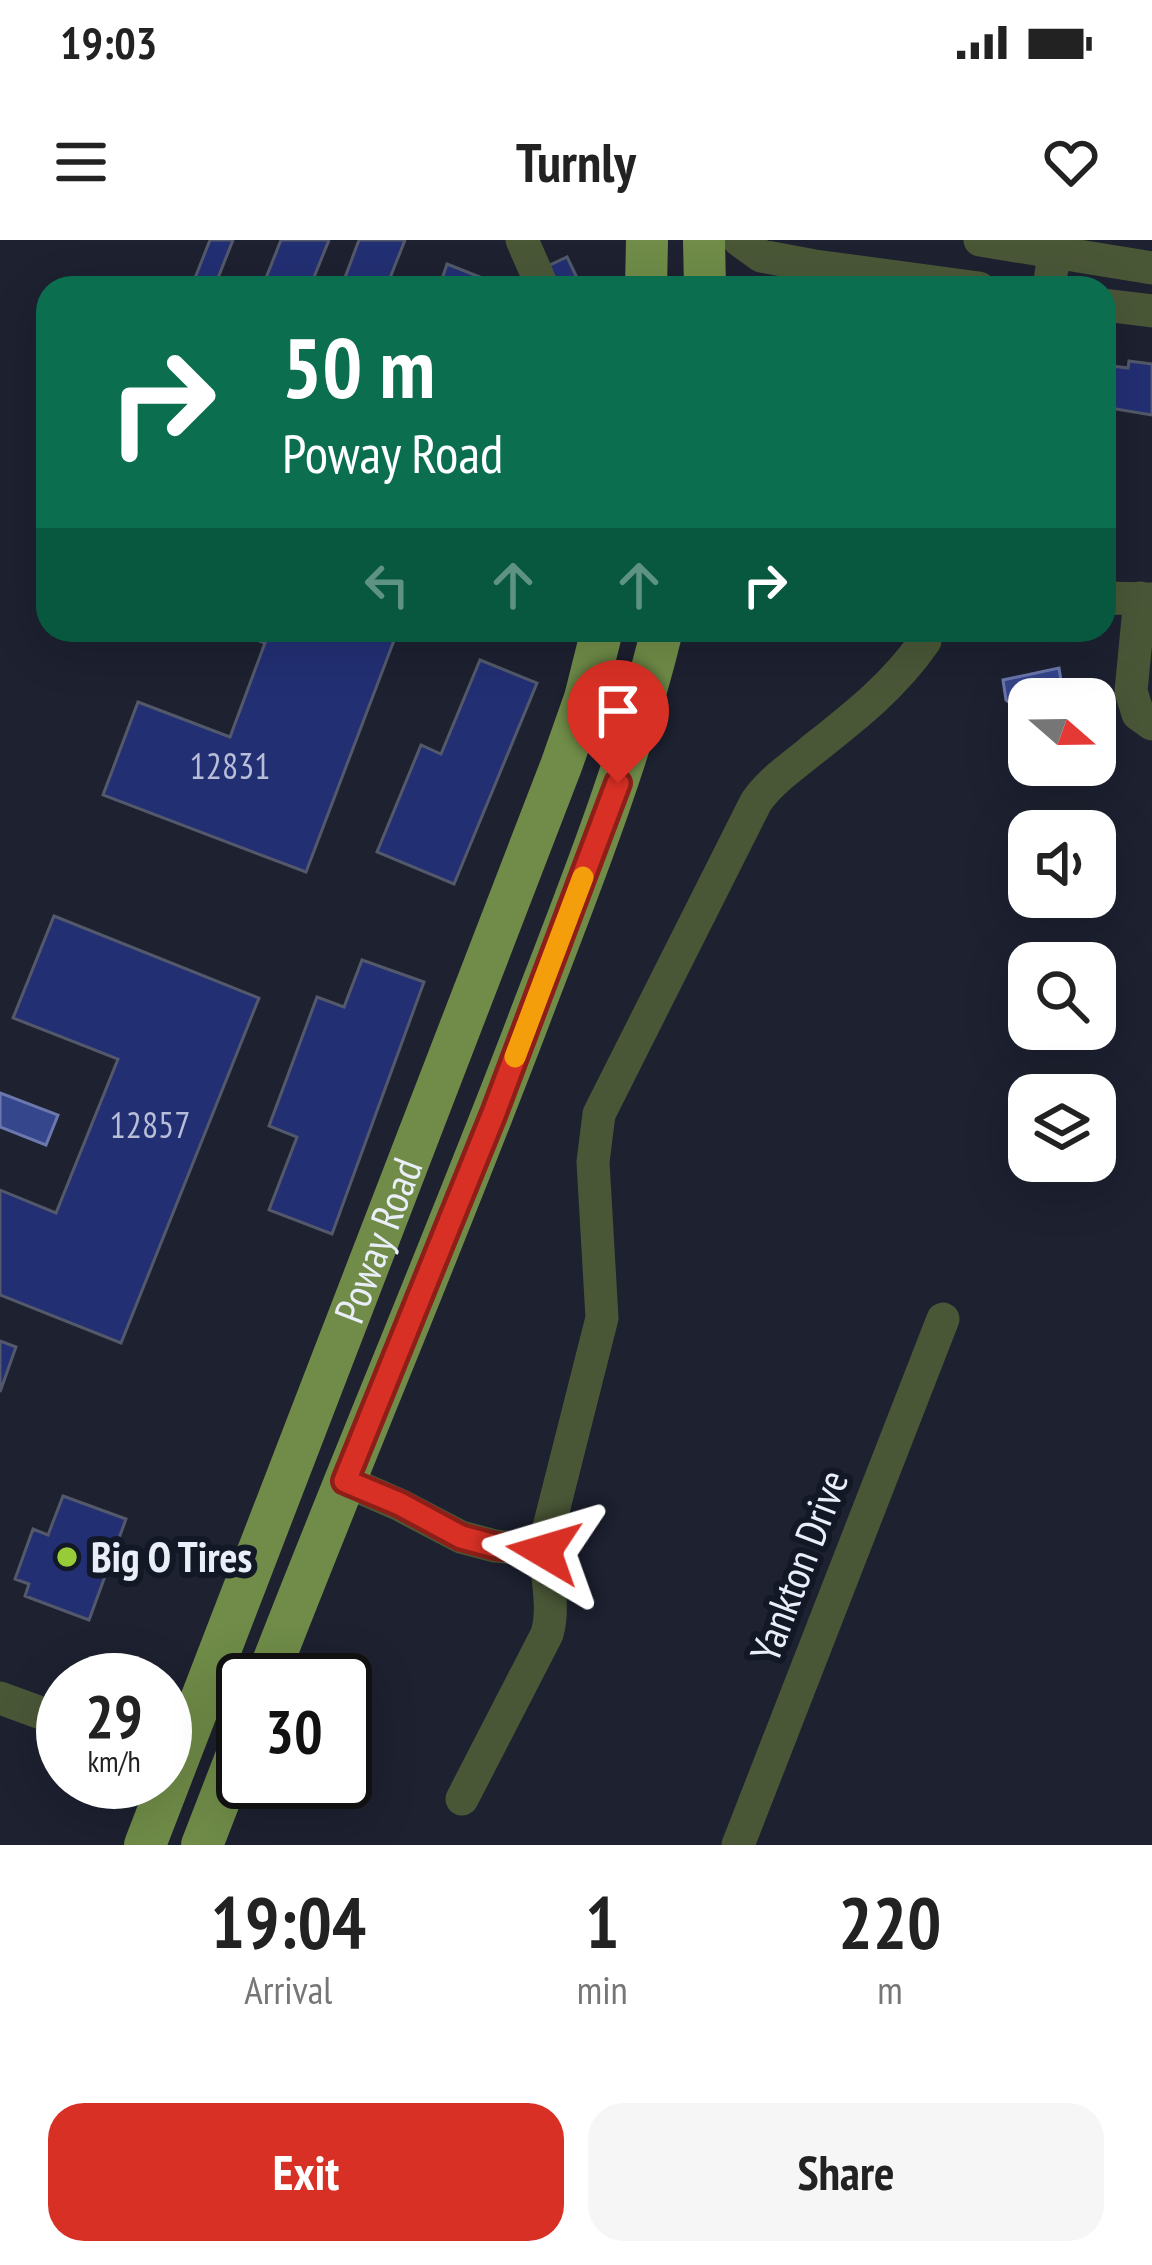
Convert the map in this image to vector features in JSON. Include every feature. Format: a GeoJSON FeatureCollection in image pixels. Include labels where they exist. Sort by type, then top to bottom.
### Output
{"type":"FeatureCollection","features":[{"type":"Feature","properties":{"kind":"main road"},"geometry":{"type":"LineString","coordinates":[[646,240],[646,276]]}},
{"type":"Feature","properties":{"kind":"main road"},"geometry":{"type":"LineString","coordinates":[[704,240],[705,276]]}},
{"type":"Feature","properties":{"kind":"main road","name":"Poway Road"},"geometry":{"type":"LineString","coordinates":[[192,1706],[561,766],[599,642]]}},
{"type":"Feature","properties":{"kind":"main road","name":"Poway Road"},"geometry":{"type":"LineString","coordinates":[[277,1653],[494,1113],[644,704],[659,642]]}},
{"type":"Feature","properties":{"kind":"main road","name":"Poway Road"},"geometry":{"type":"LineString","coordinates":[[146,1845],[157,1809]]}},
{"type":"Feature","properties":{"kind":"main road"},"geometry":{"type":"LineString","coordinates":[[202,1845],[216,1809]]}},
{"type":"Feature","properties":{"kind":"street"},"geometry":{"type":"LineString","coordinates":[[522,240],[538,276]]}},
{"type":"Feature","properties":{"kind":"street"},"geometry":{"type":"LineString","coordinates":[[739,240],[761,256],[890,276]]}},
{"type":"Feature","properties":{"kind":"street"},"geometry":{"type":"LineString","coordinates":[[980,240],[1055,246],[1152,268]]}},
{"type":"Feature","properties":{"kind":"street"},"geometry":{"type":"LineString","coordinates":[[1051,276],[1055,246]]}},
{"type":"Feature","properties":{"kind":"street"},"geometry":{"type":"LineString","coordinates":[[1116,306],[1152,311]]}},
{"type":"Feature","properties":{"kind":"street"},"geometry":{"type":"LineString","coordinates":[[1146,598],[1131,691],[1138,714],[1152,724]]}},
{"type":"Feature","properties":{"kind":"street"},"geometry":{"type":"LineString","coordinates":[[462,1799],[547,1634],[552,1604],[544,1551],[602,1318],[593,1162],[599,1114],[764,790],[883,693],[927,642]]}},
{"type":"Feature","properties":{"kind":"street","name":"Yankton Drive"},"geometry":{"type":"LineString","coordinates":[[738,1845],[943,1319]]}},
{"type":"Feature","properties":{"kind":"street"},"geometry":{"type":"LineString","coordinates":[[345,1481],[461,1537],[544,1551]]}},
{"type":"Feature","properties":{"kind":"street"},"geometry":{"type":"LineString","coordinates":[[0,1671],[7,1673],[0,1687]]}},
{"type":"Feature","properties":{"kind":"street"},"geometry":{"type":"LineString","coordinates":[[0,1698],[36,1711]]}},
{"type":"Feature","properties":{"kind":"water"},"geometry":{"type":"Polygon","coordinates":[[[1059,668],[1061,678],[1012,678],[1059,668]]]}},
{"type":"Feature","properties":{"kind":"water"},"geometry":{"type":"Polygon","coordinates":[[[0,1093],[58,1115],[46,1145],[0,1127],[0,1093]]]}},
{"type":"Feature","properties":{"kind":"building"},"geometry":{"type":"Polygon","coordinates":[[[210,240],[233,240],[219,276],[196,276],[210,240]]]}},
{"type":"Feature","properties":{"kind":"building"},"geometry":{"type":"Polygon","coordinates":[[[281,240],[329,240],[314,276],[267,276],[281,240]]]}},
{"type":"Feature","properties":{"kind":"building"},"geometry":{"type":"Polygon","coordinates":[[[359,240],[405,240],[391,276],[346,276],[359,240]]]}},
{"type":"Feature","properties":{"kind":"building"},"geometry":{"type":"Polygon","coordinates":[[[567,257],[576,276],[527,276],[567,257]]]}},
{"type":"Feature","properties":{"kind":"building"},"geometry":{"type":"Polygon","coordinates":[[[447,264],[477,276],[443,276],[447,264]]]}},
{"type":"Feature","properties":{"kind":"building"},"geometry":{"type":"Polygon","coordinates":[[[1129,361],[1152,364],[1152,415],[1116,409],[1116,366],[1128,368],[1129,361]]]}},
{"type":"Feature","properties":{"kind":"building"},"geometry":{"type":"Polygon","coordinates":[[[393,642],[306,872],[103,795],[138,702],[230,737],[265,643],[393,642]]]}},
{"type":"Feature","properties":{"kind":"building"},"geometry":{"type":"Polygon","coordinates":[[[480,660],[537,683],[454,884],[377,852],[421,745],[441,754],[480,660]]]}},
{"type":"Feature","properties":{"kind":"building"},"geometry":{"type":"Polygon","coordinates":[[[54,916],[259,998],[121,1343],[0,1295],[0,1190],[56,1213],[118,1059],[13,1018],[54,916]]]}},
{"type":"Feature","properties":{"kind":"building"},"geometry":{"type":"Polygon","coordinates":[[[362,960],[424,982],[332,1234],[269,1210],[297,1137],[269,1126],[317,997],[344,1007],[362,960]]]}},
{"type":"Feature","properties":{"kind":"building"},"geometry":{"type":"Polygon","coordinates":[[[0,1341],[16,1347],[0,1392],[0,1341]]]}},
{"type":"Feature","properties":{"kind":"building","name":"Big O Tires"},"geometry":{"type":"Polygon","coordinates":[[[63,1496],[126,1519],[89,1620],[25,1596],[29,1584],[15,1579],[33,1529],[48,1535],[63,1496]]]}},
{"type":"Feature","properties":{"kind":"slow traffic"},"geometry":{"type":"LineString","coordinates":[[515,1057],[583,877]]}},
{"type":"Feature","properties":{"kind":"place","name":"Big O Tires"},"geometry":{"type":"Point","coordinates":[67,1557]}},
{"type":"Feature","properties":{"kind":"route"},"geometry":{"type":"LineString","coordinates":[[544,1551],[461,1537],[345,1481],[494,1113],[618,783]]}}]}
